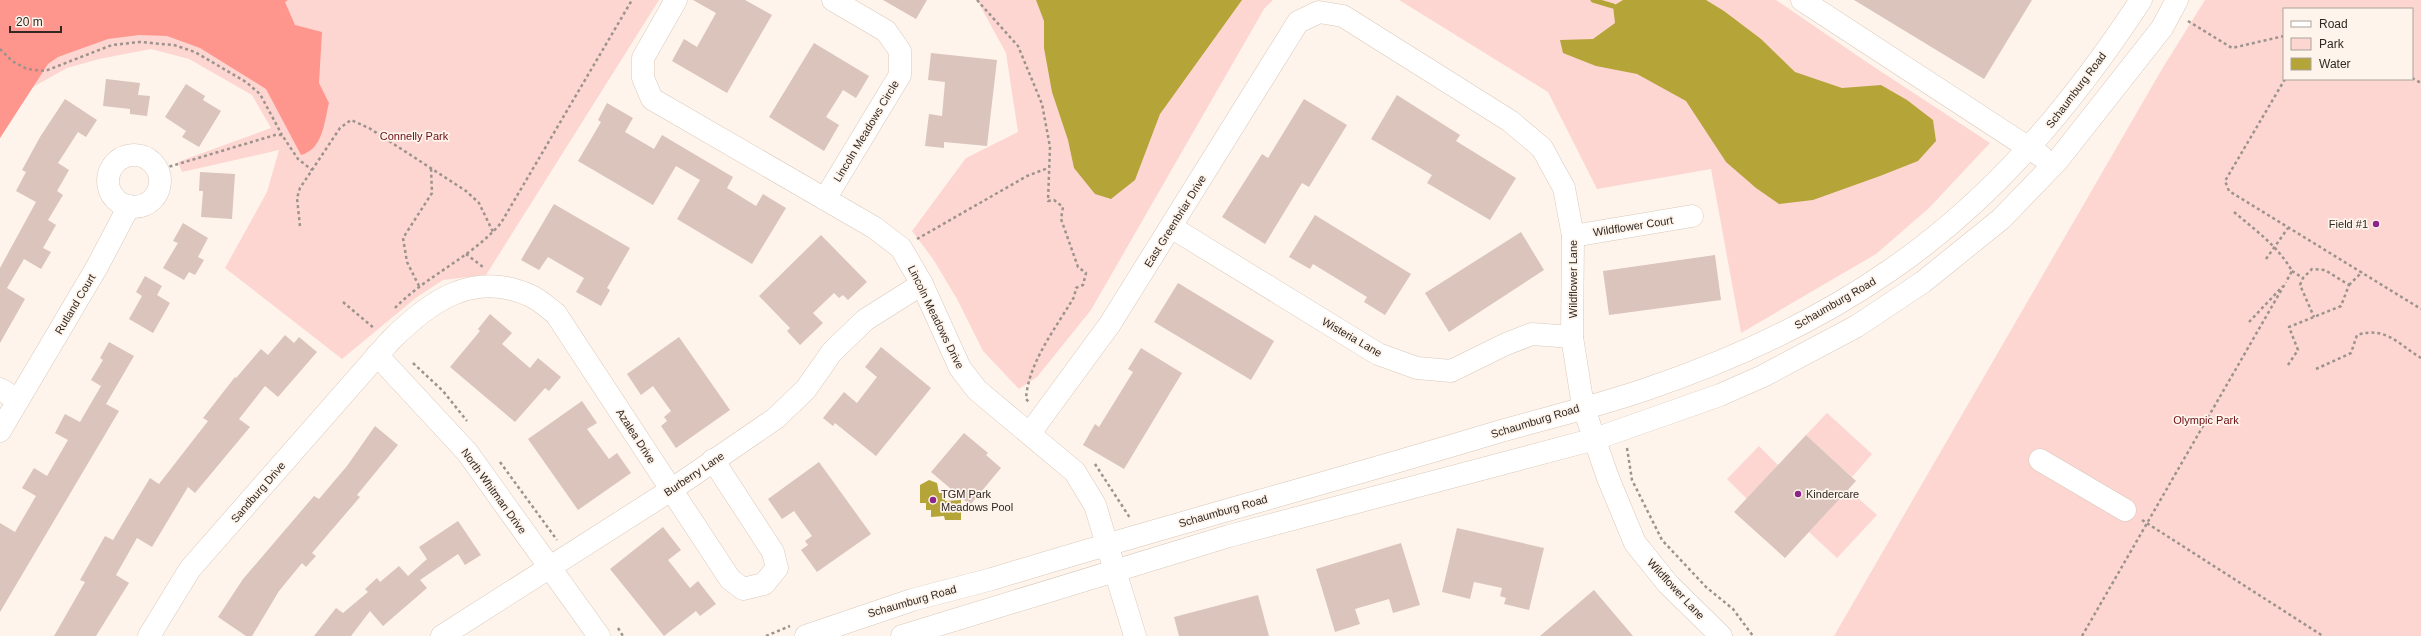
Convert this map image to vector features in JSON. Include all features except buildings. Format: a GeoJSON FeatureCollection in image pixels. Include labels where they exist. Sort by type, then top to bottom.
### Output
{"type":"FeatureCollection","features":[{"type":"Feature","properties":{"kind":"street","name":"Lincoln Meadows Drive"},"geometry":{"type":"LineString","coordinates":[[676,0],[643,58],[643,78],[652,98],[875,228],[901,248],[922,284],[960,368],[977,390],[1035,424],[1076,472],[1095,506],[1135,636]]}},
{"type":"Feature","properties":{"kind":"street","name":"Lincoln Meadows Circle"},"geometry":{"type":"LineString","coordinates":[[825,199],[900,75],[900,50],[886,32],[833,0]]}},
{"type":"Feature","properties":{"kind":"street"},"geometry":{"type":"LineString","coordinates":[[1802,0],[2030,148],[2053,165]]}},
{"type":"Feature","properties":{"kind":"street","name":"Schaumburg Road"},"geometry":{"type":"LineString","coordinates":[[806,636],[912,600],[992,579],[1107,544],[1366,471],[1583,406],[1644,390],[1762,343],[1847,299],[1891,270],[1978,200],[2030,148],[2059,114],[2141,0]]}},
{"type":"Feature","properties":{"kind":"street"},"geometry":{"type":"LineString","coordinates":[[902,636],[1229,536],[1594,439],[1727,392],[1770,372],[1857,326],[1923,282],[2002,219],[2053,165],[2162,28],[2180,9]]}},
{"type":"Feature","properties":{"kind":"street","name":"East Greenbriar Drive"},"geometry":{"type":"LineString","coordinates":[[1035,424],[1110,324],[1298,22],[1319,12]]}},
{"type":"Feature","properties":{"kind":"street","name":"Wildflower Lane"},"geometry":{"type":"LineString","coordinates":[[1319,12],[1343,16],[1510,121],[1542,148],[1564,188],[1573,236],[1572,337],[1583,406],[1594,439],[1635,543],[1668,584],[1721,636]]}},
{"type":"Feature","properties":{"kind":"street"},"geometry":{"type":"LineString","coordinates":[[137,155],[146,158],[158,170],[159,186],[152,200],[141,205],[129,206],[121,203],[110,190],[110,173],[114,165],[129,156],[137,155]]}},
{"type":"Feature","properties":{"kind":"street","name":"Rutland Court"},"geometry":{"type":"LineString","coordinates":[[0,431],[9,395],[97,267],[129,206]]}},
{"type":"Feature","properties":{"kind":"street","name":"Wildflower Court"},"geometry":{"type":"LineString","coordinates":[[1573,236],[1692,216]]}},
{"type":"Feature","properties":{"kind":"street","name":"Wisteria Lane"},"geometry":{"type":"LineString","coordinates":[[1171,227],[1378,354],[1417,368],[1451,371],[1506,344],[1532,334],[1572,337]]}},
{"type":"Feature","properties":{"kind":"street","name":"Burberry Lane"},"geometry":{"type":"LineString","coordinates":[[442,636],[671,490],[776,418],[806,389],[832,352],[865,320],[922,284]]}},
{"type":"Feature","properties":{"kind":"street","name":"Azalea Drive"},"geometry":{"type":"LineString","coordinates":[[377,355],[416,315],[447,295],[481,287],[506,288],[531,296],[556,314],[730,578],[743,589],[764,584],[777,568],[774,552],[713,460]]}},
{"type":"Feature","properties":{"kind":"street","name":"North Whitman Drive"},"geometry":{"type":"LineString","coordinates":[[377,355],[467,452],[600,636]]}},
{"type":"Feature","properties":{"kind":"street","name":"Sandburg Drive"},"geometry":{"type":"LineString","coordinates":[[149,636],[190,569],[377,355]]}},
{"type":"Feature","properties":{"kind":"street"},"geometry":{"type":"LineString","coordinates":[[2040,460],[2125,510]]}},
{"type":"Feature","properties":{"kind":"path"},"geometry":{"type":"LineString","coordinates":[[390,312],[419,286],[469,252],[493,232],[513,203],[632,0]]}},
{"type":"Feature","properties":{"kind":"path"},"geometry":{"type":"LineString","coordinates":[[977,0],[1018,46],[1031,76],[1042,104],[1048,130],[1050,147],[1048,168],[1048,201],[1054,200],[1063,207],[1061,219],[1078,267],[1086,273],[1086,280],[1083,285],[1076,288],[1074,297],[1040,356],[1030,379],[1026,399],[1035,424]]}},
{"type":"Feature","properties":{"kind":"path"},"geometry":{"type":"LineString","coordinates":[[2180,9],[2232,48],[2283,36]]}},
{"type":"Feature","properties":{"kind":"path"},"geometry":{"type":"LineString","coordinates":[[0,48],[12,61],[27,69],[45,71],[112,45],[140,42],[174,45],[195,52],[246,82],[260,94],[282,136],[298,159],[312,170]]}},
{"type":"Feature","properties":{"kind":"path"},"geometry":{"type":"LineString","coordinates":[[2284,80],[2225,181],[2229,191],[2421,308]]}},
{"type":"Feature","properties":{"kind":"path"},"geometry":{"type":"LineString","coordinates":[[300,226],[297,198],[300,188],[340,128],[351,120],[370,128],[431,168],[480,203],[493,232]]}},
{"type":"Feature","properties":{"kind":"path"},"geometry":{"type":"LineString","coordinates":[[158,170],[275,135],[282,136]]}},
{"type":"Feature","properties":{"kind":"path"},"geometry":{"type":"LineString","coordinates":[[419,286],[407,262],[403,238],[432,193],[431,168]]}},
{"type":"Feature","properties":{"kind":"path"},"geometry":{"type":"LineString","coordinates":[[901,248],[1027,176],[1048,168]]}},
{"type":"Feature","properties":{"kind":"path"},"geometry":{"type":"LineString","coordinates":[[2234,212],[2276,248],[2292,271],[2303,278]]}},
{"type":"Feature","properties":{"kind":"path"},"geometry":{"type":"LineString","coordinates":[[2266,260],[2276,248],[2288,228]]}},
{"type":"Feature","properties":{"kind":"path"},"geometry":{"type":"LineString","coordinates":[[2314,317],[2300,285],[2303,278],[2312,269],[2325,270],[2349,285]]}},
{"type":"Feature","properties":{"kind":"path"},"geometry":{"type":"LineString","coordinates":[[2082,636],[2146,522],[2292,271]]}},
{"type":"Feature","properties":{"kind":"path"},"geometry":{"type":"LineString","coordinates":[[2288,366],[2298,350],[2289,327],[2341,306],[2349,285],[2362,272]]}},
{"type":"Feature","properties":{"kind":"path"},"geometry":{"type":"LineString","coordinates":[[2249,322],[2286,282]]}},
{"type":"Feature","properties":{"kind":"path"},"geometry":{"type":"LineString","coordinates":[[343,302],[376,329],[379,325]]}},
{"type":"Feature","properties":{"kind":"path"},"geometry":{"type":"LineString","coordinates":[[2316,369],[2351,353],[2358,334],[2369,331],[2382,333],[2421,358]]}},
{"type":"Feature","properties":{"kind":"path"},"geometry":{"type":"LineString","coordinates":[[1627,447],[1632,480],[1662,540],[1706,588],[1733,609],[1753,636]]}},
{"type":"Feature","properties":{"kind":"path"},"geometry":{"type":"LineString","coordinates":[[1089,459],[1095,464],[1131,518]]}},
{"type":"Feature","properties":{"kind":"path"},"geometry":{"type":"LineString","coordinates":[[2125,510],[2323,636]]}},
{"type":"Feature","properties":{"kind":"green space","name":"Connelly Park"},"geometry":{"type":"Polygon","coordinates":[[[0,0],[659,0],[486,275],[443,280],[417,297],[342,359],[225,268],[267,192],[279,150],[182,172],[178,162],[271,128],[252,95],[189,59],[151,49],[99,59],[67,68],[33,87],[0,138],[0,0]]]}},
{"type":"Feature","properties":{"kind":"green space"},"geometry":{"type":"Polygon","coordinates":[[[977,0],[1273,0],[1264,9],[1091,310],[1037,377],[1019,389],[983,351],[957,299],[933,259],[912,231],[966,158],[1018,132],[1006,53],[977,0]]]}},
{"type":"Feature","properties":{"kind":"green space"},"geometry":{"type":"Polygon","coordinates":[[[1399,0],[1776,0],[1871,65],[1990,143],[1929,208],[1876,254],[1741,333],[1711,169],[1597,189],[1548,92],[1399,0]]]}},
{"type":"Feature","properties":{"kind":"green space","name":"Olympic Park"},"geometry":{"type":"Polygon","coordinates":[[[2205,0],[2421,0],[2421,636],[1834,636],[2162,69],[2205,0]]]}},
{"type":"Feature","properties":{"kind":"green space"},"geometry":{"type":"Polygon","coordinates":[[[1827,413],[1872,454],[1852,477],[1806,435],[1827,413]]]}},
{"type":"Feature","properties":{"kind":"green space"},"geometry":{"type":"Polygon","coordinates":[[[1759,446],[1778,465],[1747,499],[1727,479],[1759,446]]]}},
{"type":"Feature","properties":{"kind":"green space"},"geometry":{"type":"Polygon","coordinates":[[[1848,489],[1877,515],[1837,558],[1809,532],[1848,489]]]}},
{"type":"Feature","properties":{"kind":"shaded area"},"geometry":{"type":"Polygon","coordinates":[[[0,0],[288,0],[285,2],[295,25],[322,32],[319,83],[329,103],[324,127],[314,147],[301,155],[266,89],[200,48],[167,36],[139,35],[108,39],[58,57],[48,64],[0,138],[0,0]]]}},
{"type":"Feature","properties":{"kind":"water"},"geometry":{"type":"Polygon","coordinates":[[[1036,0],[1242,0],[1160,114],[1135,180],[1111,199],[1095,194],[1074,168],[1068,140],[1052,92],[1044,48],[1044,21],[1036,0]]]}},
{"type":"Feature","properties":{"kind":"water"},"geometry":{"type":"Polygon","coordinates":[[[1623,0],[1706,0],[1724,11],[1761,39],[1795,72],[1842,88],[1881,85],[1907,100],[1933,120],[1936,141],[1918,161],[1813,200],[1779,204],[1756,188],[1726,162],[1686,101],[1637,74],[1596,66],[1563,53],[1560,40],[1593,39],[1615,23],[1613,6],[1623,0]]]}},
{"type":"Feature","properties":{"kind":"water","name":"TGM Park Meadows Pool"},"geometry":{"type":"Polygon","coordinates":[[[929,480],[937,483],[939,493],[945,493],[945,501],[961,500],[961,520],[945,520],[944,516],[931,517],[931,510],[926,510],[926,503],[920,503],[920,485],[929,480]]]}},
{"type":"Feature","properties":{"kind":"waterway"},"geometry":{"type":"LineString","coordinates":[[1593,0],[1613,6]]}},
{"type":"Feature","properties":{"kind":"place","name":"Field #1"},"geometry":{"type":"Point","coordinates":[2376,224]}},
{"type":"Feature","properties":{"kind":"place","name":"Kindercare"},"geometry":{"type":"Point","coordinates":[1798,494]}},
{"type":"Feature","properties":{"kind":"place","name":"TGM Park Meadows Pool"},"geometry":{"type":"Point","coordinates":[933,500]}}]}
